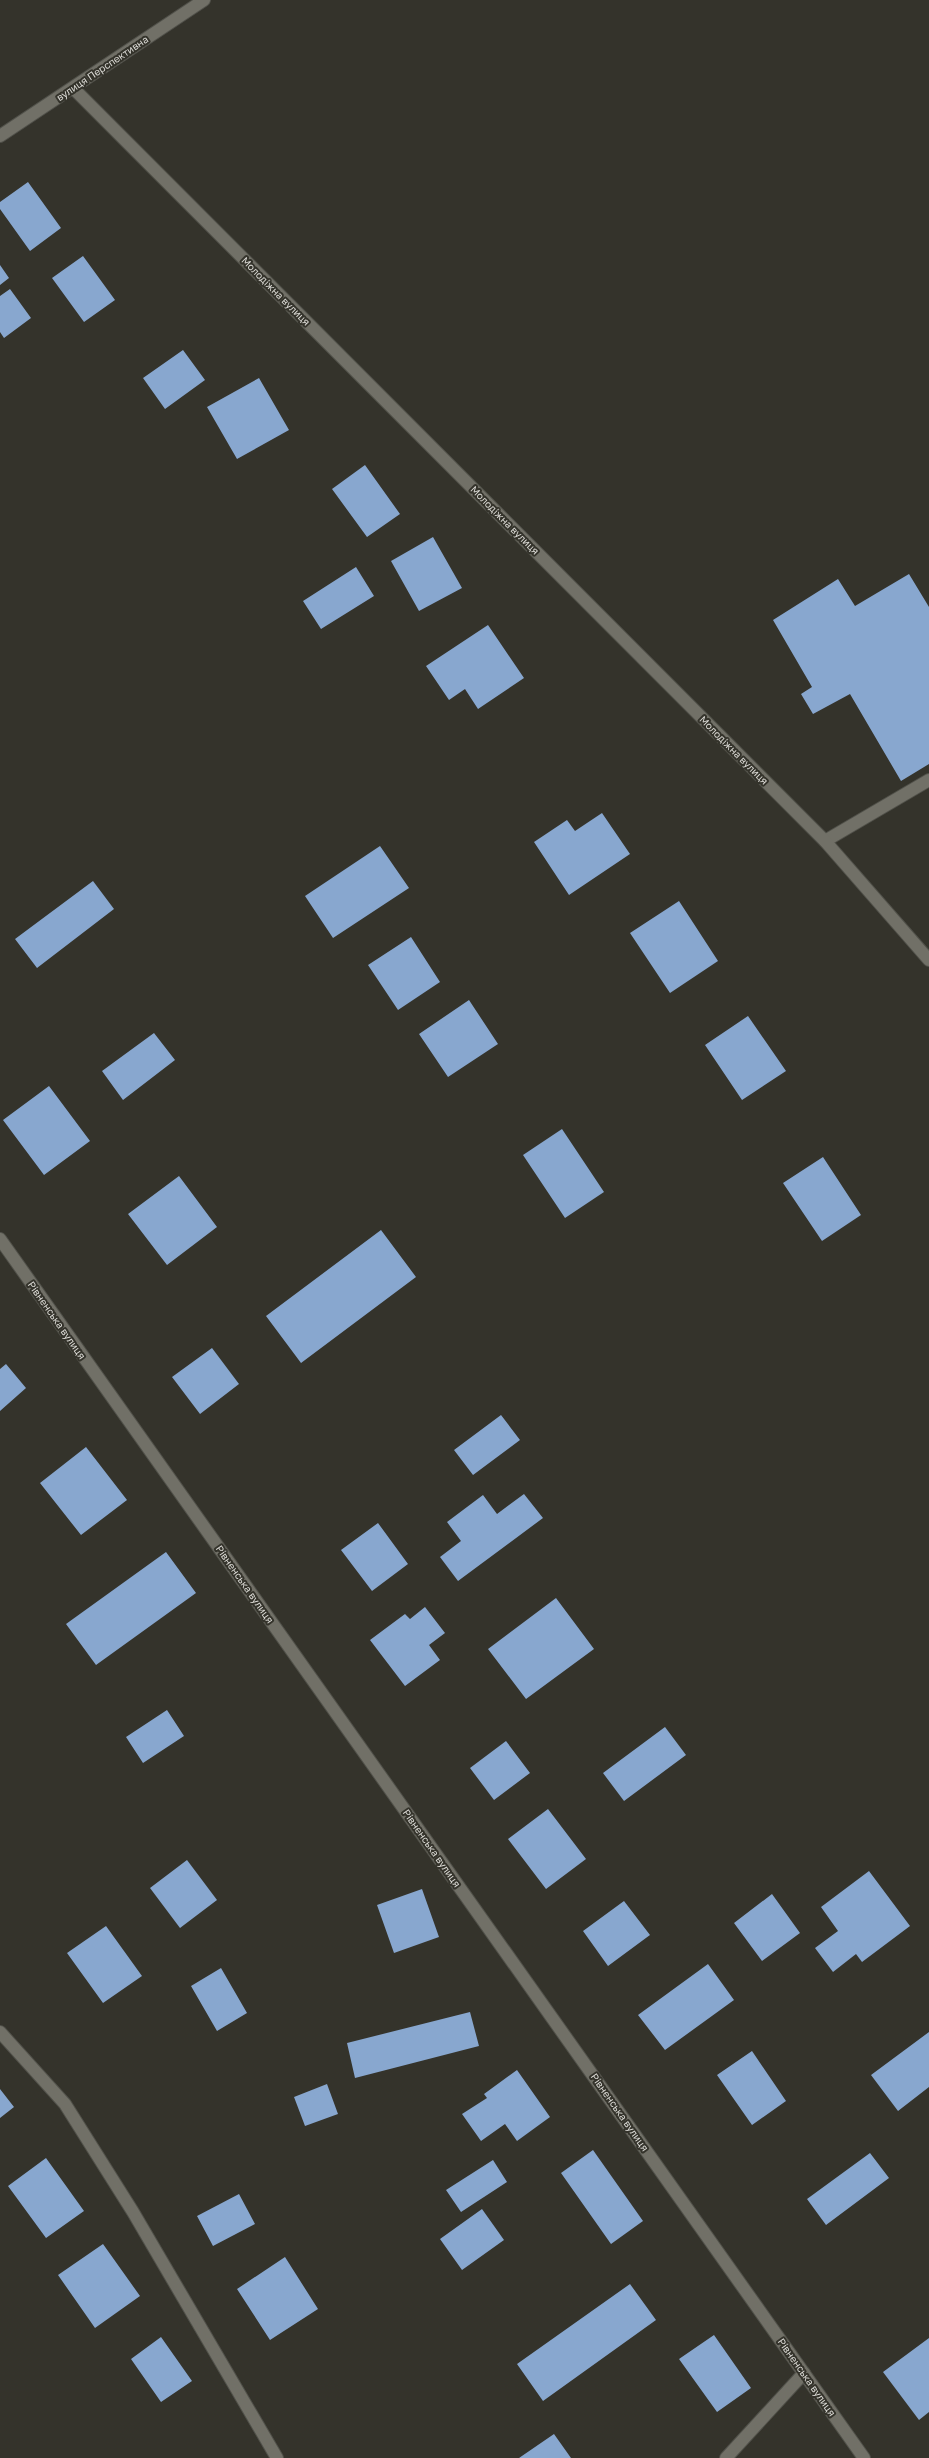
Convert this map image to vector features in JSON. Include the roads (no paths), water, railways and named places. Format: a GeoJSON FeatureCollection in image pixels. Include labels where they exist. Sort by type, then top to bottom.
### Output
{"type":"FeatureCollection","features":[{"type":"Feature","properties":{"kind":"street","name":"вулиця Перспективна"},"geometry":{"type":"LineString","coordinates":[[0,136],[204,0]]}},
{"type":"Feature","properties":{"kind":"street","name":"Молодіжна вулиця"},"geometry":{"type":"LineString","coordinates":[[73,88],[825,841],[929,960]]}},
{"type":"Feature","properties":{"kind":"street"},"geometry":{"type":"LineString","coordinates":[[825,841],[929,780]]}},
{"type":"Feature","properties":{"kind":"street","name":"Рівненська вулиця"},"geometry":{"type":"LineString","coordinates":[[0,1239],[864,2458]]}},
{"type":"Feature","properties":{"kind":"street"},"geometry":{"type":"LineString","coordinates":[[0,2032],[65,2104],[132,2212],[277,2458]]}},
{"type":"Feature","properties":{"kind":"street"},"geometry":{"type":"LineString","coordinates":[[726,2458],[804,2373]]}}]}
